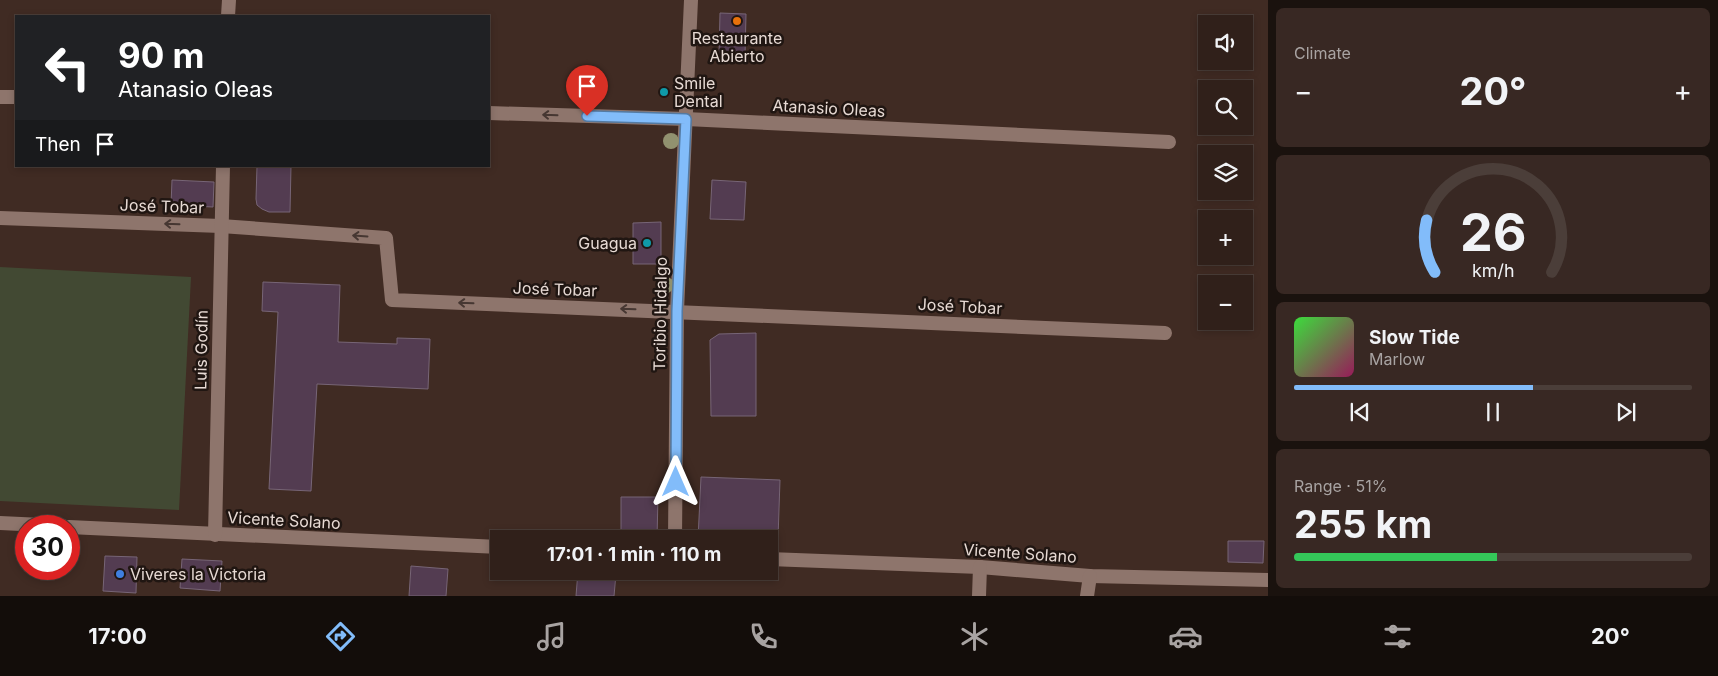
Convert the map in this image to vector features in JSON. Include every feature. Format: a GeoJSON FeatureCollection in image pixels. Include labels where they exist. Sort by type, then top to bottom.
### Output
{"type":"FeatureCollection","features":[{"type":"Feature","properties":{"kind":"street"},"geometry":{"type":"LineString","coordinates":[[228,15],[229,0]]}},
{"type":"Feature","properties":{"kind":"street","name":"Toribio Hidalgo"},"geometry":{"type":"LineString","coordinates":[[675,530],[677,311],[691,0]]}},
{"type":"Feature","properties":{"kind":"street"},"geometry":{"type":"LineString","coordinates":[[0,96],[15,97]]}},
{"type":"Feature","properties":{"kind":"street","name":"Atanasio Oleas"},"geometry":{"type":"LineString","coordinates":[[490,113],[686,119],[1168,142]]}},
{"type":"Feature","properties":{"kind":"street","name":"Luis Godín"},"geometry":{"type":"LineString","coordinates":[[215,535],[223,167]]}},
{"type":"Feature","properties":{"kind":"street","name":"José Tobar"},"geometry":{"type":"LineString","coordinates":[[0,218],[221,226],[386,238],[392,300],[1166,333]]}},
{"type":"Feature","properties":{"kind":"street"},"geometry":{"type":"LineString","coordinates":[[0,523],[15,524]]}},
{"type":"Feature","properties":{"kind":"street","name":"Vicente Solano"},"geometry":{"type":"LineString","coordinates":[[80,528],[490,547]]}},
{"type":"Feature","properties":{"kind":"street","name":"Vicente Solano"},"geometry":{"type":"LineString","coordinates":[[778,559],[980,567],[1090,576],[1268,580]]}},
{"type":"Feature","properties":{"kind":"street"},"geometry":{"type":"LineString","coordinates":[[979,596],[980,567]]}},
{"type":"Feature","properties":{"kind":"street"},"geometry":{"type":"LineString","coordinates":[[1087,596],[1090,576]]}},
{"type":"Feature","properties":{"kind":"green space"},"geometry":{"type":"Polygon","coordinates":[[[0,267],[191,277],[179,510],[0,501],[0,267]]]}},
{"type":"Feature","properties":{"kind":"building"},"geometry":{"type":"Polygon","coordinates":[[[720,13],[746,14],[745,56],[719,56],[720,13]]]}},
{"type":"Feature","properties":{"kind":"building"},"geometry":{"type":"Polygon","coordinates":[[[257,167],[291,167],[290,212],[269,212],[257,205],[257,167]]]}},
{"type":"Feature","properties":{"kind":"building"},"geometry":{"type":"Polygon","coordinates":[[[172,180],[214,182],[213,207],[171,205],[172,180]]]}},
{"type":"Feature","properties":{"kind":"building"},"geometry":{"type":"Polygon","coordinates":[[[712,180],[746,182],[744,220],[710,219],[712,180]]]}},
{"type":"Feature","properties":{"kind":"building","name":"Guagua"},"geometry":{"type":"Polygon","coordinates":[[[661,222],[661,264],[633,264],[633,223],[661,222]]]}},
{"type":"Feature","properties":{"kind":"building"},"geometry":{"type":"Polygon","coordinates":[[[263,282],[340,285],[338,342],[397,344],[397,338],[430,339],[428,389],[317,384],[311,491],[269,489],[278,312],[262,311],[263,282]]]}},
{"type":"Feature","properties":{"kind":"building"},"geometry":{"type":"Polygon","coordinates":[[[756,333],[756,416],[711,416],[710,340],[719,334],[756,333]]]}},
{"type":"Feature","properties":{"kind":"building"},"geometry":{"type":"Polygon","coordinates":[[[701,477],[780,480],[778,539],[778,530],[698,530],[701,477]]]}},
{"type":"Feature","properties":{"kind":"building"},"geometry":{"type":"Polygon","coordinates":[[[621,497],[658,497],[657,530],[621,530],[621,497]]]}},
{"type":"Feature","properties":{"kind":"building"},"geometry":{"type":"Polygon","coordinates":[[[1228,541],[1264,541],[1263,563],[1228,562],[1228,541]]]}},
{"type":"Feature","properties":{"kind":"building","name":"Viveres la Victoria"},"geometry":{"type":"Polygon","coordinates":[[[105,556],[137,557],[136,593],[103,591],[105,556]]]}},
{"type":"Feature","properties":{"kind":"building"},"geometry":{"type":"Polygon","coordinates":[[[182,559],[222,561],[220,591],[180,588],[182,559]]]}},
{"type":"Feature","properties":{"kind":"building"},"geometry":{"type":"Polygon","coordinates":[[[411,566],[448,569],[446,596],[409,596],[411,566]]]}},
{"type":"Feature","properties":{"kind":"building"},"geometry":{"type":"Polygon","coordinates":[[[577,580],[615,580],[614,596],[576,596],[577,580]]]}},
{"type":"Feature","properties":{"kind":"place","name":"Restaurante Abierto"},"geometry":{"type":"Point","coordinates":[737,21]}},
{"type":"Feature","properties":{"kind":"place","name":"Smile Dental"},"geometry":{"type":"Point","coordinates":[664,92]}},
{"type":"Feature","properties":{"kind":"place","name":"Guagua"},"geometry":{"type":"Point","coordinates":[647,243]}},
{"type":"Feature","properties":{"kind":"place","name":"Viveres la Victoria"},"geometry":{"type":"Point","coordinates":[120,574]}},
{"type":"Feature","properties":{"kind":"route"},"geometry":{"type":"LineString","coordinates":[[587,116],[686,119],[677,311],[676,482]]}}]}
